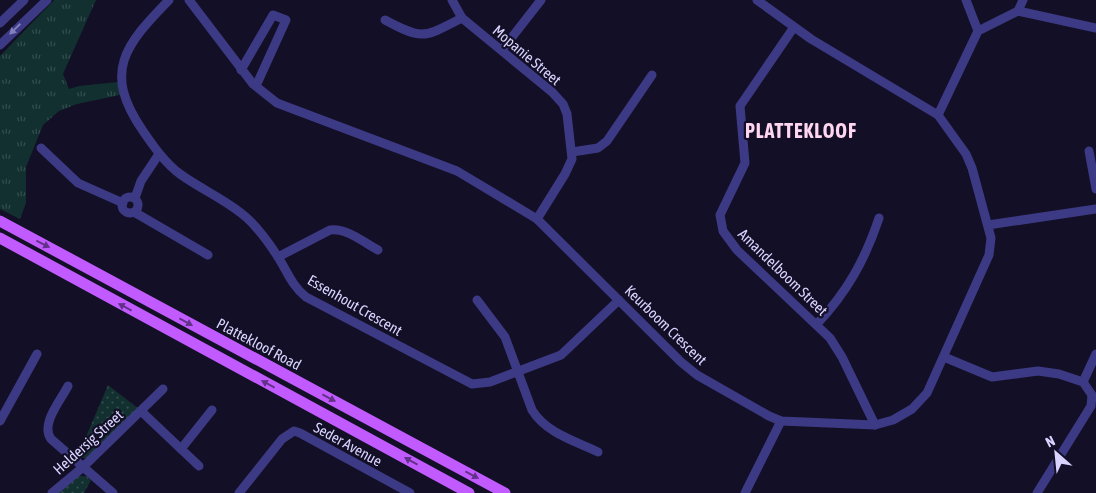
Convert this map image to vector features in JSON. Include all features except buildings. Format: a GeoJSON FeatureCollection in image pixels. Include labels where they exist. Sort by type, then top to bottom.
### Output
{"type":"FeatureCollection","features":[{"type":"Feature","properties":{"kind":"main road","name":"Plattekloof Road"},"geometry":{"type":"LineString","coordinates":[[0,221],[505,493]]}},
{"type":"Feature","properties":{"kind":"main road","name":"Plattekloof Road"},"geometry":{"type":"LineString","coordinates":[[0,238],[469,493]]}},
{"type":"Feature","properties":{"kind":"street"},"geometry":{"type":"LineString","coordinates":[[30,14],[38,0]]}},
{"type":"Feature","properties":{"kind":"street"},"geometry":{"type":"LineString","coordinates":[[0,45],[30,14],[47,0]]}},
{"type":"Feature","properties":{"kind":"street","name":"Essenhout Crescent"},"geometry":{"type":"LineString","coordinates":[[169,0],[133,39],[128,48],[122,70],[123,90],[129,108],[159,154],[180,174],[242,214],[260,232],[278,256],[292,282],[306,297],[464,381],[480,384],[518,372],[561,355],[619,300]]}},
{"type":"Feature","properties":{"kind":"street","name":"Keurboom Crescent"},"geometry":{"type":"LineString","coordinates":[[189,0],[241,70],[256,86],[277,103],[294,112],[457,172],[537,219],[697,375],[782,421],[875,425],[893,420],[920,403],[927,393],[989,254],[991,247],[988,225],[969,161],[938,115],[794,27],[757,0]]}},
{"type":"Feature","properties":{"kind":"street","name":"Mopanie Street"},"geometry":{"type":"LineString","coordinates":[[452,0],[462,18],[552,92],[563,104],[569,124],[572,152],[565,174],[537,219]]}},
{"type":"Feature","properties":{"kind":"street"},"geometry":{"type":"LineString","coordinates":[[502,50],[540,0]]}},
{"type":"Feature","properties":{"kind":"street"},"geometry":{"type":"LineString","coordinates":[[966,0],[978,30]]}},
{"type":"Feature","properties":{"kind":"street"},"geometry":{"type":"LineString","coordinates":[[1018,11],[1023,0]]}},
{"type":"Feature","properties":{"kind":"street"},"geometry":{"type":"LineString","coordinates":[[0,23],[22,1]]}},
{"type":"Feature","properties":{"kind":"street"},"geometry":{"type":"LineString","coordinates":[[938,115],[978,30],[1018,11],[1096,28]]}},
{"type":"Feature","properties":{"kind":"street"},"geometry":{"type":"LineString","coordinates":[[241,70],[273,14],[286,20],[256,86]]}},
{"type":"Feature","properties":{"kind":"street"},"geometry":{"type":"LineString","coordinates":[[385,20],[411,34],[421,36],[462,18]]}},
{"type":"Feature","properties":{"kind":"street","name":"Amandelboom Street"},"geometry":{"type":"LineString","coordinates":[[794,27],[740,106],[745,163],[720,215],[723,231],[737,250],[817,324],[836,346],[875,425]]}},
{"type":"Feature","properties":{"kind":"street"},"geometry":{"type":"LineString","coordinates":[[572,152],[593,149],[607,141],[652,75]]}},
{"type":"Feature","properties":{"kind":"street"},"geometry":{"type":"LineString","coordinates":[[41,148],[78,183],[122,203],[127,212],[134,212],[208,255]]}},
{"type":"Feature","properties":{"kind":"street"},"geometry":{"type":"LineString","coordinates":[[1090,151],[1096,189]]}},
{"type":"Feature","properties":{"kind":"street"},"geometry":{"type":"LineString","coordinates":[[134,212],[138,205],[135,198],[141,181],[159,154]]}},
{"type":"Feature","properties":{"kind":"street"},"geometry":{"type":"LineString","coordinates":[[122,203],[130,197],[135,198]]}},
{"type":"Feature","properties":{"kind":"street"},"geometry":{"type":"LineString","coordinates":[[988,225],[1096,209]]}},
{"type":"Feature","properties":{"kind":"street"},"geometry":{"type":"LineString","coordinates":[[817,324],[848,288],[872,240],[879,218]]}},
{"type":"Feature","properties":{"kind":"street"},"geometry":{"type":"LineString","coordinates":[[278,256],[330,230],[346,232],[378,250]]}},
{"type":"Feature","properties":{"kind":"street"},"geometry":{"type":"LineString","coordinates":[[477,300],[500,328],[532,410],[538,420],[546,427],[598,452]]}},
{"type":"Feature","properties":{"kind":"street"},"geometry":{"type":"LineString","coordinates":[[0,421],[36,354]]}},
{"type":"Feature","properties":{"kind":"street"},"geometry":{"type":"LineString","coordinates":[[1083,382],[1096,354]]}},
{"type":"Feature","properties":{"kind":"street"},"geometry":{"type":"LineString","coordinates":[[944,357],[992,377],[1048,372],[1083,382],[1092,396],[1091,406],[1037,493]]}},
{"type":"Feature","properties":{"kind":"street"},"geometry":{"type":"LineString","coordinates":[[68,386],[48,424],[47,432],[51,439],[82,468],[113,493]]}},
{"type":"Feature","properties":{"kind":"street","name":"Heldersig Street"},"geometry":{"type":"LineString","coordinates":[[52,493],[142,412],[163,389]]}},
{"type":"Feature","properties":{"kind":"street"},"geometry":{"type":"LineString","coordinates":[[181,449],[212,410]]}},
{"type":"Feature","properties":{"kind":"street","name":"Heldersig Street"},"geometry":{"type":"LineString","coordinates":[[142,412],[199,466]]}},
{"type":"Feature","properties":{"kind":"street"},"geometry":{"type":"LineString","coordinates":[[744,493],[782,421]]}},
{"type":"Feature","properties":{"kind":"street","name":"Seder Avenue"},"geometry":{"type":"LineString","coordinates":[[239,493],[282,438],[294,431],[300,432],[410,493]]}},
{"type":"Feature","properties":{"kind":"green space"},"geometry":{"type":"Polygon","coordinates":[[[54,0],[96,0],[63,74],[69,89],[79,86],[118,82],[120,95],[77,104],[59,111],[43,125],[26,167],[26,203],[20,219],[0,209],[0,56],[54,0]]]}},
{"type":"Feature","properties":{"kind":"green space"},"geometry":{"type":"Polygon","coordinates":[[[108,385],[139,409],[87,458],[77,458],[108,385]]]}},
{"type":"Feature","properties":{"kind":"green space"},"geometry":{"type":"Polygon","coordinates":[[[78,476],[86,476],[91,480],[84,493],[57,493],[78,476]]]}},
{"type":"Feature","properties":{"kind":"district","name":"PLATTEKLOOF"},"geometry":{"type":"Point","coordinates":[801,130]}}]}
